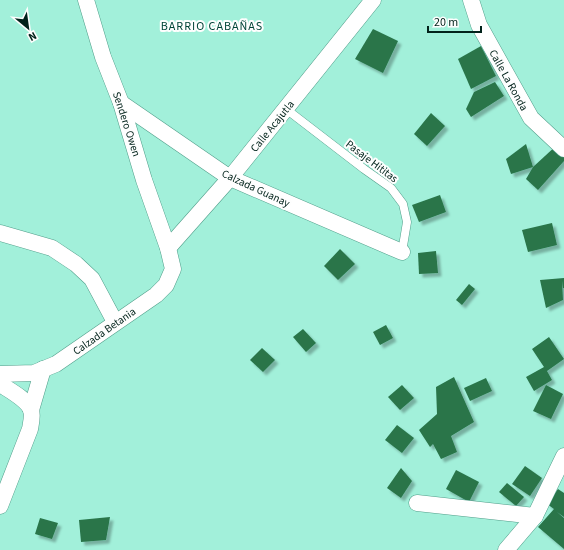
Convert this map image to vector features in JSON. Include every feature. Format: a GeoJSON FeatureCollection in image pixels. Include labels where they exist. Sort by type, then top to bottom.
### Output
{"type":"FeatureCollection","features":[{"type":"Feature","properties":{"kind":"street","name":"Sendero Owen"},"geometry":{"type":"LineString","coordinates":[[86,0],[103,57],[122,103],[144,180],[168,248]]}},
{"type":"Feature","properties":{"kind":"street","name":"Calle Acajutla"},"geometry":{"type":"LineString","coordinates":[[168,248],[230,178],[374,0]]}},
{"type":"Feature","properties":{"kind":"street","name":"Calle La Ronda"},"geometry":{"type":"LineString","coordinates":[[470,0],[479,25],[531,118],[564,149]]}},
{"type":"Feature","properties":{"kind":"street","name":"Calzada Guanay"},"geometry":{"type":"LineString","coordinates":[[122,103],[230,178],[402,252]]}},
{"type":"Feature","properties":{"kind":"street"},"geometry":{"type":"LineString","coordinates":[[0,233],[52,248],[76,264],[92,279],[115,322]]}},
{"type":"Feature","properties":{"kind":"street","name":"Calzada Betania"},"geometry":{"type":"LineString","coordinates":[[0,374],[34,373],[56,364],[156,295],[166,285],[172,269],[168,248]]}},
{"type":"Feature","properties":{"kind":"street"},"geometry":{"type":"LineString","coordinates":[[0,506],[30,429],[32,420],[31,410],[42,369]]}},
{"type":"Feature","properties":{"kind":"street"},"geometry":{"type":"LineString","coordinates":[[0,384],[27,402],[31,410]]}},
{"type":"Feature","properties":{"kind":"street"},"geometry":{"type":"LineString","coordinates":[[506,550],[535,516],[564,456]]}},
{"type":"Feature","properties":{"kind":"street"},"geometry":{"type":"LineString","coordinates":[[417,503],[535,516]]}},
{"type":"Feature","properties":{"kind":"lane","name":"Pasaje Hititas"},"geometry":{"type":"LineString","coordinates":[[286,109],[391,188],[403,204],[407,222],[402,252]]}},
{"type":"Feature","properties":{"kind":"building"},"geometry":{"type":"Polygon","coordinates":[[[373,29],[398,41],[383,73],[355,59],[373,29]]]}},
{"type":"Feature","properties":{"kind":"building"},"geometry":{"type":"Polygon","coordinates":[[[481,46],[496,76],[471,89],[458,59],[481,46]]]}},
{"type":"Feature","properties":{"kind":"building"},"geometry":{"type":"Polygon","coordinates":[[[495,82],[504,96],[471,117],[466,109],[474,92],[495,82]]]}},
{"type":"Feature","properties":{"kind":"building"},"geometry":{"type":"Polygon","coordinates":[[[431,113],[445,126],[427,146],[414,134],[431,113]]]}},
{"type":"Feature","properties":{"kind":"building"},"geometry":{"type":"Polygon","coordinates":[[[526,144],[533,167],[511,174],[506,159],[526,144]]]}},
{"type":"Feature","properties":{"kind":"building"},"geometry":{"type":"Polygon","coordinates":[[[558,144],[564,150],[564,161],[538,190],[526,179],[533,167],[558,144]]]}},
{"type":"Feature","properties":{"kind":"building"},"geometry":{"type":"Polygon","coordinates":[[[440,195],[446,212],[419,222],[412,205],[440,195]]]}},
{"type":"Feature","properties":{"kind":"building"},"geometry":{"type":"Polygon","coordinates":[[[552,223],[557,245],[528,252],[522,230],[552,223]]]}},
{"type":"Feature","properties":{"kind":"building"},"geometry":{"type":"Polygon","coordinates":[[[340,249],[355,264],[338,280],[324,266],[340,249]]]}},
{"type":"Feature","properties":{"kind":"building"},"geometry":{"type":"Polygon","coordinates":[[[436,251],[438,273],[419,274],[418,253],[436,251]]]}},
{"type":"Feature","properties":{"kind":"building"},"geometry":{"type":"Polygon","coordinates":[[[564,278],[564,288],[562,281],[563,300],[546,308],[540,280],[564,278]]]}},
{"type":"Feature","properties":{"kind":"building"},"geometry":{"type":"Polygon","coordinates":[[[469,284],[475,289],[462,305],[456,300],[469,284]]]}},
{"type":"Feature","properties":{"kind":"building"},"geometry":{"type":"Polygon","coordinates":[[[386,325],[393,338],[380,345],[373,332],[386,325]]]}},
{"type":"Feature","properties":{"kind":"building"},"geometry":{"type":"Polygon","coordinates":[[[303,329],[316,343],[306,352],[293,337],[303,329]]]}},
{"type":"Feature","properties":{"kind":"building"},"geometry":{"type":"Polygon","coordinates":[[[549,337],[564,359],[547,371],[552,380],[534,391],[526,377],[544,367],[532,349],[549,337]]]}},
{"type":"Feature","properties":{"kind":"building"},"geometry":{"type":"Polygon","coordinates":[[[262,348],[275,360],[263,372],[250,360],[262,348]]]}},
{"type":"Feature","properties":{"kind":"building"},"geometry":{"type":"Polygon","coordinates":[[[454,377],[474,422],[451,436],[457,452],[441,459],[433,444],[430,447],[419,430],[437,414],[436,387],[454,377]]]}},
{"type":"Feature","properties":{"kind":"building"},"geometry":{"type":"Polygon","coordinates":[[[486,378],[492,391],[470,401],[464,388],[486,378]]]}},
{"type":"Feature","properties":{"kind":"building"},"geometry":{"type":"Polygon","coordinates":[[[402,385],[414,398],[400,410],[388,397],[402,385]]]}},
{"type":"Feature","properties":{"kind":"building"},"geometry":{"type":"Polygon","coordinates":[[[546,385],[563,394],[551,419],[533,411],[546,385]]]}},
{"type":"Feature","properties":{"kind":"building"},"geometry":{"type":"Polygon","coordinates":[[[397,425],[414,438],[402,453],[385,440],[397,425]]]}},
{"type":"Feature","properties":{"kind":"building"},"geometry":{"type":"Polygon","coordinates":[[[525,466],[542,478],[530,496],[512,484],[525,466]]]}},
{"type":"Feature","properties":{"kind":"building"},"geometry":{"type":"Polygon","coordinates":[[[401,468],[412,481],[401,498],[387,488],[401,468]]]}},
{"type":"Feature","properties":{"kind":"building"},"geometry":{"type":"Polygon","coordinates":[[[456,470],[479,482],[469,502],[446,489],[456,470]]]}},
{"type":"Feature","properties":{"kind":"building"},"geometry":{"type":"Polygon","coordinates":[[[507,483],[524,497],[516,506],[499,492],[507,483]]]}},
{"type":"Feature","properties":{"kind":"building"},"geometry":{"type":"Polygon","coordinates":[[[558,489],[564,493],[564,517],[557,512],[564,518],[564,549],[538,527],[554,509],[547,504],[558,489]]]}},
{"type":"Feature","properties":{"kind":"building"},"geometry":{"type":"Polygon","coordinates":[[[110,517],[106,540],[81,542],[79,520],[110,517]]]}},
{"type":"Feature","properties":{"kind":"building"},"geometry":{"type":"Polygon","coordinates":[[[40,518],[58,523],[52,539],[35,534],[40,518]]]}},
{"type":"Feature","properties":{"kind":"district","name":"BARRIO CABAÑAS"},"geometry":{"type":"Point","coordinates":[212,26]}}]}
